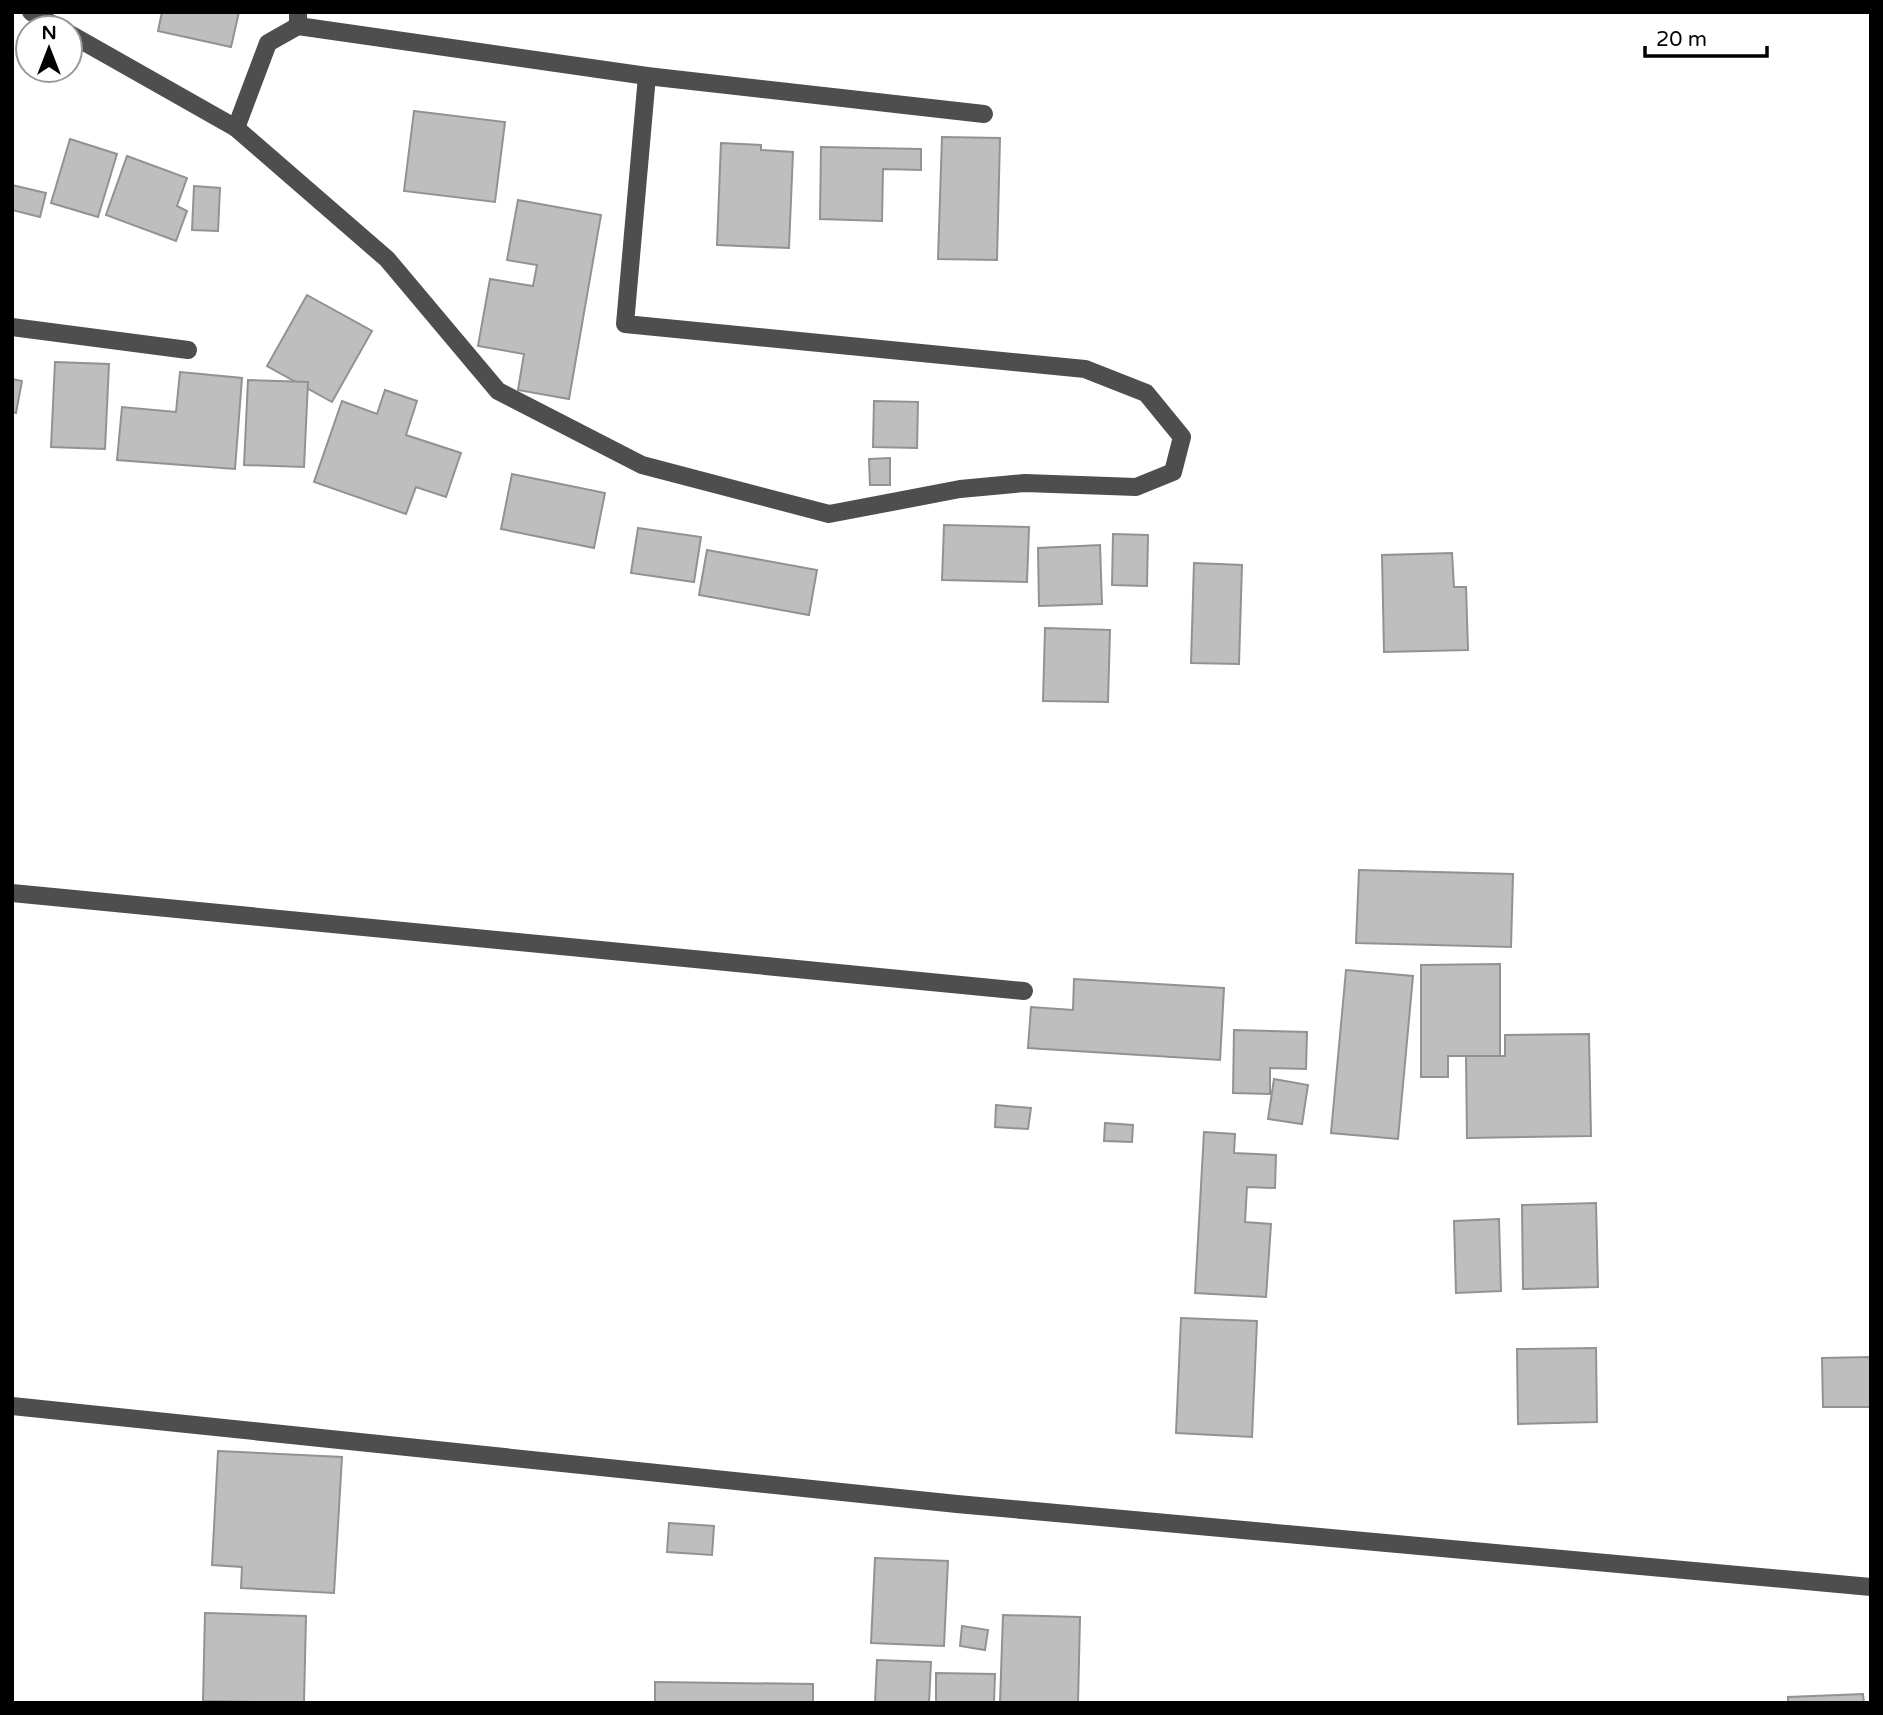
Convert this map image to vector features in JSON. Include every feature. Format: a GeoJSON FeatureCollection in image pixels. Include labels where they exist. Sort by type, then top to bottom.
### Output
{"type":"FeatureCollection","features":[{"type":"Feature","properties":{"kind":"street"},"geometry":{"type":"LineString","coordinates":[[236,128],[268,43],[298,19],[647,76],[984,114]]}},
{"type":"Feature","properties":{"kind":"street"},"geometry":{"type":"LineString","coordinates":[[84,42],[236,128],[387,259],[498,391],[642,465],[829,514],[960,489],[1025,483],[1136,487],[1173,472],[1182,437],[1146,393],[1085,369],[625,324],[647,76]]}},
{"type":"Feature","properties":{"kind":"street"},"geometry":{"type":"LineString","coordinates":[[12,327],[188,350]]}},
{"type":"Feature","properties":{"kind":"street"},"geometry":{"type":"LineString","coordinates":[[12,893],[1024,991]]}},
{"type":"Feature","properties":{"kind":"street"},"geometry":{"type":"LineString","coordinates":[[12,1406],[957,1504],[1871,1587]]}},
{"type":"Feature","properties":{"kind":"building"},"geometry":{"type":"Polygon","coordinates":[[[162,12],[239,12],[231,47],[158,31],[162,12]]]}},
{"type":"Feature","properties":{"kind":"building"},"geometry":{"type":"Polygon","coordinates":[[[414,111],[505,122],[495,202],[404,191],[414,111]]]}},
{"type":"Feature","properties":{"kind":"building"},"geometry":{"type":"Polygon","coordinates":[[[942,137],[1000,138],[997,260],[938,259],[942,137]]]}},
{"type":"Feature","properties":{"kind":"building"},"geometry":{"type":"Polygon","coordinates":[[[70,139],[117,154],[98,217],[51,203],[70,139]]]}},
{"type":"Feature","properties":{"kind":"building"},"geometry":{"type":"Polygon","coordinates":[[[721,143],[761,145],[761,150],[793,152],[789,248],[717,245],[721,143]]]}},
{"type":"Feature","properties":{"kind":"building"},"geometry":{"type":"Polygon","coordinates":[[[821,147],[921,149],[921,170],[883,169],[882,221],[820,219],[821,147]]]}},
{"type":"Feature","properties":{"kind":"building"},"geometry":{"type":"Polygon","coordinates":[[[127,156],[187,178],[177,206],[187,211],[176,241],[106,215],[127,156]]]}},
{"type":"Feature","properties":{"kind":"building"},"geometry":{"type":"Polygon","coordinates":[[[12,185],[46,193],[40,217],[12,210],[12,185]]]}},
{"type":"Feature","properties":{"kind":"building"},"geometry":{"type":"Polygon","coordinates":[[[194,186],[220,188],[218,231],[192,230],[194,186]]]}},
{"type":"Feature","properties":{"kind":"building"},"geometry":{"type":"Polygon","coordinates":[[[518,200],[601,215],[569,399],[518,390],[524,354],[478,346],[490,279],[533,286],[537,265],[507,260],[518,200]]]}},
{"type":"Feature","properties":{"kind":"building"},"geometry":{"type":"Polygon","coordinates":[[[307,295],[372,331],[332,402],[267,366],[307,295]]]}},
{"type":"Feature","properties":{"kind":"building"},"geometry":{"type":"Polygon","coordinates":[[[55,362],[109,364],[105,449],[51,447],[55,362]]]}},
{"type":"Feature","properties":{"kind":"building"},"geometry":{"type":"Polygon","coordinates":[[[180,372],[242,378],[235,469],[117,460],[122,407],[176,412],[180,372]]]}},
{"type":"Feature","properties":{"kind":"building"},"geometry":{"type":"Polygon","coordinates":[[[12,379],[22,381],[16,413],[12,412],[12,379]]]}},
{"type":"Feature","properties":{"kind":"building"},"geometry":{"type":"Polygon","coordinates":[[[248,380],[308,382],[304,467],[244,465],[248,380]]]}},
{"type":"Feature","properties":{"kind":"building"},"geometry":{"type":"Polygon","coordinates":[[[385,390],[417,401],[406,435],[461,453],[446,497],[416,487],[406,514],[314,482],[342,401],[377,414],[385,390]]]}},
{"type":"Feature","properties":{"kind":"building"},"geometry":{"type":"Polygon","coordinates":[[[874,401],[918,402],[917,448],[873,447],[874,401]]]}},
{"type":"Feature","properties":{"kind":"building"},"geometry":{"type":"Polygon","coordinates":[[[890,458],[890,485],[870,485],[869,459],[890,458]]]}},
{"type":"Feature","properties":{"kind":"building"},"geometry":{"type":"Polygon","coordinates":[[[512,474],[605,493],[594,548],[501,529],[512,474]]]}},
{"type":"Feature","properties":{"kind":"building"},"geometry":{"type":"Polygon","coordinates":[[[944,525],[1029,527],[1027,582],[942,580],[944,525]]]}},
{"type":"Feature","properties":{"kind":"building"},"geometry":{"type":"Polygon","coordinates":[[[638,528],[701,537],[694,582],[631,573],[638,528]]]}},
{"type":"Feature","properties":{"kind":"building"},"geometry":{"type":"Polygon","coordinates":[[[1113,534],[1148,535],[1147,586],[1112,585],[1113,534]]]}},
{"type":"Feature","properties":{"kind":"building"},"geometry":{"type":"Polygon","coordinates":[[[1100,545],[1102,604],[1039,606],[1038,548],[1100,545]]]}},
{"type":"Feature","properties":{"kind":"building"},"geometry":{"type":"Polygon","coordinates":[[[707,550],[817,570],[809,615],[699,595],[707,550]]]}},
{"type":"Feature","properties":{"kind":"building"},"geometry":{"type":"Polygon","coordinates":[[[1452,553],[1454,587],[1466,587],[1468,650],[1384,652],[1382,555],[1452,553]]]}},
{"type":"Feature","properties":{"kind":"building"},"geometry":{"type":"Polygon","coordinates":[[[1194,563],[1242,565],[1239,664],[1191,663],[1194,563]]]}},
{"type":"Feature","properties":{"kind":"building"},"geometry":{"type":"Polygon","coordinates":[[[1045,628],[1110,630],[1108,702],[1043,701],[1045,628]]]}},
{"type":"Feature","properties":{"kind":"building"},"geometry":{"type":"Polygon","coordinates":[[[1359,870],[1513,874],[1511,947],[1356,943],[1359,870]]]}},
{"type":"Feature","properties":{"kind":"building"},"geometry":{"type":"Polygon","coordinates":[[[1500,964],[1500,1056],[1448,1056],[1448,1077],[1421,1077],[1421,965],[1500,964]]]}},
{"type":"Feature","properties":{"kind":"building"},"geometry":{"type":"Polygon","coordinates":[[[1346,970],[1413,976],[1398,1139],[1331,1133],[1346,970]]]}},
{"type":"Feature","properties":{"kind":"building"},"geometry":{"type":"Polygon","coordinates":[[[1074,979],[1224,988],[1220,1060],[1028,1048],[1031,1007],[1073,1010],[1074,979]]]}},
{"type":"Feature","properties":{"kind":"building"},"geometry":{"type":"Polygon","coordinates":[[[1234,1030],[1307,1032],[1306,1069],[1270,1068],[1270,1094],[1233,1093],[1234,1030]]]}},
{"type":"Feature","properties":{"kind":"building"},"geometry":{"type":"Polygon","coordinates":[[[1589,1034],[1591,1136],[1467,1138],[1466,1056],[1505,1056],[1505,1035],[1589,1034]]]}},
{"type":"Feature","properties":{"kind":"building"},"geometry":{"type":"Polygon","coordinates":[[[1274,1079],[1308,1085],[1302,1124],[1268,1119],[1274,1079]]]}},
{"type":"Feature","properties":{"kind":"building"},"geometry":{"type":"Polygon","coordinates":[[[996,1105],[1031,1108],[1028,1129],[995,1127],[996,1105]]]}},
{"type":"Feature","properties":{"kind":"building"},"geometry":{"type":"Polygon","coordinates":[[[1105,1123],[1133,1125],[1132,1142],[1104,1141],[1105,1123]]]}},
{"type":"Feature","properties":{"kind":"building"},"geometry":{"type":"Polygon","coordinates":[[[1204,1132],[1235,1134],[1234,1153],[1276,1155],[1275,1188],[1247,1187],[1245,1222],[1271,1224],[1266,1297],[1195,1293],[1204,1132]]]}},
{"type":"Feature","properties":{"kind":"building"},"geometry":{"type":"Polygon","coordinates":[[[1596,1203],[1598,1287],[1523,1289],[1522,1205],[1596,1203]]]}},
{"type":"Feature","properties":{"kind":"building"},"geometry":{"type":"Polygon","coordinates":[[[1499,1219],[1501,1291],[1456,1293],[1454,1221],[1499,1219]]]}},
{"type":"Feature","properties":{"kind":"building"},"geometry":{"type":"Polygon","coordinates":[[[1181,1318],[1257,1321],[1252,1437],[1176,1433],[1181,1318]]]}},
{"type":"Feature","properties":{"kind":"building"},"geometry":{"type":"Polygon","coordinates":[[[1596,1348],[1597,1422],[1518,1424],[1517,1349],[1596,1348]]]}},
{"type":"Feature","properties":{"kind":"building"},"geometry":{"type":"Polygon","coordinates":[[[1871,1357],[1871,1407],[1823,1407],[1822,1358],[1871,1357]]]}},
{"type":"Feature","properties":{"kind":"building"},"geometry":{"type":"Polygon","coordinates":[[[218,1451],[342,1457],[334,1593],[241,1588],[242,1567],[212,1565],[218,1451]]]}},
{"type":"Feature","properties":{"kind":"building"},"geometry":{"type":"Polygon","coordinates":[[[669,1523],[714,1526],[712,1555],[667,1552],[669,1523]]]}},
{"type":"Feature","properties":{"kind":"building"},"geometry":{"type":"Polygon","coordinates":[[[875,1558],[948,1561],[944,1646],[871,1643],[875,1558]]]}},
{"type":"Feature","properties":{"kind":"building"},"geometry":{"type":"Polygon","coordinates":[[[205,1613],[306,1616],[304,1703],[203,1701],[205,1613]]]}},
{"type":"Feature","properties":{"kind":"building"},"geometry":{"type":"Polygon","coordinates":[[[1003,1615],[1080,1617],[1078,1703],[1000,1703],[1003,1615]]]}},
{"type":"Feature","properties":{"kind":"building"},"geometry":{"type":"Polygon","coordinates":[[[962,1626],[988,1630],[985,1650],[960,1646],[962,1626]]]}},
{"type":"Feature","properties":{"kind":"building"},"geometry":{"type":"Polygon","coordinates":[[[877,1660],[931,1662],[929,1703],[875,1703],[877,1660]]]}},
{"type":"Feature","properties":{"kind":"building"},"geometry":{"type":"Polygon","coordinates":[[[936,1673],[995,1674],[994,1703],[936,1703],[936,1673]]]}},
{"type":"Feature","properties":{"kind":"building"},"geometry":{"type":"Polygon","coordinates":[[[655,1682],[813,1684],[813,1703],[655,1703],[655,1682]]]}},
{"type":"Feature","properties":{"kind":"building"},"geometry":{"type":"Polygon","coordinates":[[[1863,1694],[1864,1703],[1788,1703],[1788,1697],[1863,1694]]]}}]}
